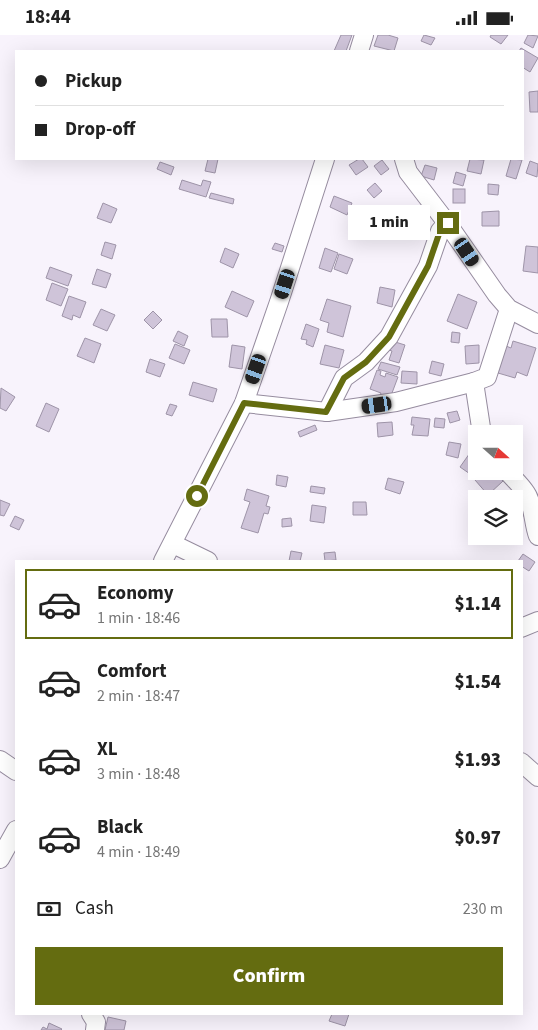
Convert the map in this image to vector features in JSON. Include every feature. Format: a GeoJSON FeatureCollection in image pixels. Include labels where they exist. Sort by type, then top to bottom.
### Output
{"type":"FeatureCollection","features":[{"type":"Feature","properties":{"kind":"street"},"geometry":{"type":"LineString","coordinates":[[164,560],[244,403],[325,160]]}},
{"type":"Feature","properties":{"kind":"street"},"geometry":{"type":"LineString","coordinates":[[404,160],[408,172],[448,223],[509,309],[538,324]]}},
{"type":"Feature","properties":{"kind":"street"},"geometry":{"type":"LineString","coordinates":[[326,412],[344,378],[366,362],[389,337],[428,266],[440,231],[448,223]]}},
{"type":"Feature","properties":{"kind":"street"},"geometry":{"type":"LineString","coordinates":[[244,403],[326,412],[396,402],[474,383],[487,377],[509,309]]}},
{"type":"Feature","properties":{"kind":"street"},"geometry":{"type":"LineString","coordinates":[[474,383],[481,425]]}},
{"type":"Feature","properties":{"kind":"street"},"geometry":{"type":"LineString","coordinates":[[515,480],[527,494],[538,537]]}},
{"type":"Feature","properties":{"kind":"street"},"geometry":{"type":"LineString","coordinates":[[173,544],[206,560]]}},
{"type":"Feature","properties":{"kind":"street"},"geometry":{"type":"LineString","coordinates":[[523,627],[538,621]]}},
{"type":"Feature","properties":{"kind":"street"},"geometry":{"type":"LineString","coordinates":[[0,760],[15,770]]}},
{"type":"Feature","properties":{"kind":"street"},"geometry":{"type":"LineString","coordinates":[[523,764],[538,777]]}},
{"type":"Feature","properties":{"kind":"street"},"geometry":{"type":"LineString","coordinates":[[0,859],[15,831]]}},
{"type":"Feature","properties":{"kind":"street"},"geometry":{"type":"LineString","coordinates":[[92,1015],[96,1022],[95,1030]]}},
{"type":"Feature","properties":{"kind":"building"},"geometry":{"type":"Polygon","coordinates":[[[341,35],[352,35],[346,50],[334,50],[341,35]]]}},
{"type":"Feature","properties":{"kind":"building"},"geometry":{"type":"Polygon","coordinates":[[[378,35],[398,38],[394,50],[374,46],[378,35]]]}},
{"type":"Feature","properties":{"kind":"building"},"geometry":{"type":"Polygon","coordinates":[[[424,35],[435,38],[431,45],[421,41],[424,35]]]}},
{"type":"Feature","properties":{"kind":"building"},"geometry":{"type":"Polygon","coordinates":[[[491,35],[508,35],[501,44],[490,37],[491,35]]]}},
{"type":"Feature","properties":{"kind":"building"},"geometry":{"type":"Polygon","coordinates":[[[528,35],[538,36],[533,48],[524,43],[528,35]]]}},
{"type":"Feature","properties":{"kind":"building"},"geometry":{"type":"Polygon","coordinates":[[[521,48],[538,58],[530,72],[524,68],[524,50],[520,50],[521,48]]]}},
{"type":"Feature","properties":{"kind":"building"},"geometry":{"type":"Polygon","coordinates":[[[538,91],[538,112],[530,112],[529,92],[538,91]]]}},
{"type":"Feature","properties":{"kind":"building"},"geometry":{"type":"Polygon","coordinates":[[[208,160],[218,160],[215,173],[205,171],[208,160]]]}},
{"type":"Feature","properties":{"kind":"building"},"geometry":{"type":"Polygon","coordinates":[[[357,160],[363,160],[368,167],[356,175],[349,165],[357,160]]]}},
{"type":"Feature","properties":{"kind":"building"},"geometry":{"type":"Polygon","coordinates":[[[382,160],[389,169],[381,175],[374,166],[382,160]]]}},
{"type":"Feature","properties":{"kind":"building"},"geometry":{"type":"Polygon","coordinates":[[[470,160],[484,160],[481,174],[467,171],[470,160]]]}},
{"type":"Feature","properties":{"kind":"building"},"geometry":{"type":"Polygon","coordinates":[[[511,160],[522,160],[516,179],[506,176],[511,160]]]}},
{"type":"Feature","properties":{"kind":"building"},"geometry":{"type":"Polygon","coordinates":[[[530,161],[538,164],[537,177],[526,173],[530,161]]]}},
{"type":"Feature","properties":{"kind":"building"},"geometry":{"type":"Polygon","coordinates":[[[160,162],[174,167],[171,175],[157,169],[160,162]]]}},
{"type":"Feature","properties":{"kind":"building"},"geometry":{"type":"Polygon","coordinates":[[[425,165],[437,168],[434,180],[421,176],[425,165]]]}},
{"type":"Feature","properties":{"kind":"building"},"geometry":{"type":"Polygon","coordinates":[[[456,172],[466,175],[463,186],[453,183],[456,172]]]}},
{"type":"Feature","properties":{"kind":"building"},"geometry":{"type":"Polygon","coordinates":[[[182,180],[201,186],[203,180],[211,182],[206,197],[179,189],[182,180]]]}},
{"type":"Feature","properties":{"kind":"building"},"geometry":{"type":"Polygon","coordinates":[[[375,183],[382,191],[374,198],[367,190],[375,183]]]}},
{"type":"Feature","properties":{"kind":"building"},"geometry":{"type":"Polygon","coordinates":[[[488,184],[499,185],[498,195],[488,194],[488,184]]]}},
{"type":"Feature","properties":{"kind":"building"},"geometry":{"type":"Polygon","coordinates":[[[453,189],[465,189],[465,203],[453,203],[453,189]]]}},
{"type":"Feature","properties":{"kind":"building"},"geometry":{"type":"Polygon","coordinates":[[[211,193],[234,199],[233,204],[209,198],[211,193]]]}},
{"type":"Feature","properties":{"kind":"building"},"geometry":{"type":"Polygon","coordinates":[[[334,196],[352,203],[347,215],[330,207],[334,196]]]}},
{"type":"Feature","properties":{"kind":"building"},"geometry":{"type":"Polygon","coordinates":[[[103,203],[117,209],[111,223],[97,218],[103,203]]]}},
{"type":"Feature","properties":{"kind":"building"},"geometry":{"type":"Polygon","coordinates":[[[499,211],[499,226],[482,226],[482,212],[499,211]]]}},
{"type":"Feature","properties":{"kind":"building"},"geometry":{"type":"Polygon","coordinates":[[[105,242],[116,245],[112,259],[101,255],[105,242]]]}},
{"type":"Feature","properties":{"kind":"building"},"geometry":{"type":"Polygon","coordinates":[[[275,243],[284,246],[282,252],[272,249],[275,243]]]}},
{"type":"Feature","properties":{"kind":"building"},"geometry":{"type":"Polygon","coordinates":[[[526,246],[538,247],[538,273],[523,271],[526,246]]]}},
{"type":"Feature","properties":{"kind":"building"},"geometry":{"type":"Polygon","coordinates":[[[225,248],[239,254],[233,268],[220,262],[225,248]]]}},
{"type":"Feature","properties":{"kind":"building"},"geometry":{"type":"Polygon","coordinates":[[[325,248],[338,253],[331,272],[319,268],[325,248]]]}},
{"type":"Feature","properties":{"kind":"building"},"geometry":{"type":"Polygon","coordinates":[[[339,254],[353,259],[347,274],[334,269],[339,254]]]}},
{"type":"Feature","properties":{"kind":"building"},"geometry":{"type":"Polygon","coordinates":[[[50,267],[72,275],[68,286],[46,278],[50,267]]]}},
{"type":"Feature","properties":{"kind":"building"},"geometry":{"type":"Polygon","coordinates":[[[97,269],[111,274],[106,288],[92,284],[97,269]]]}},
{"type":"Feature","properties":{"kind":"building"},"geometry":{"type":"Polygon","coordinates":[[[52,283],[68,289],[61,306],[46,300],[52,283]]]}},
{"type":"Feature","properties":{"kind":"building"},"geometry":{"type":"Polygon","coordinates":[[[380,287],[395,290],[392,307],[377,303],[380,287]]]}},
{"type":"Feature","properties":{"kind":"building"},"geometry":{"type":"Polygon","coordinates":[[[232,291],[254,301],[247,317],[225,307],[232,291]]]}},
{"type":"Feature","properties":{"kind":"building"},"geometry":{"type":"Polygon","coordinates":[[[458,294],[477,302],[467,329],[447,321],[458,294]]]}},
{"type":"Feature","properties":{"kind":"building"},"geometry":{"type":"Polygon","coordinates":[[[69,296],[86,302],[80,318],[73,315],[72,320],[62,316],[69,296]]]}},
{"type":"Feature","properties":{"kind":"building"},"geometry":{"type":"Polygon","coordinates":[[[327,299],[351,306],[343,337],[327,332],[329,323],[320,320],[327,299]]]}},
{"type":"Feature","properties":{"kind":"building"},"geometry":{"type":"Polygon","coordinates":[[[101,309],[115,315],[107,331],[93,325],[101,309]]]}},
{"type":"Feature","properties":{"kind":"building"},"geometry":{"type":"Polygon","coordinates":[[[153,311],[162,320],[153,329],[144,320],[153,311]]]}},
{"type":"Feature","properties":{"kind":"building"},"geometry":{"type":"Polygon","coordinates":[[[211,319],[227,319],[228,337],[212,337],[211,319]]]}},
{"type":"Feature","properties":{"kind":"building"},"geometry":{"type":"Polygon","coordinates":[[[306,324],[319,329],[313,347],[306,344],[307,340],[301,339],[306,324]]]}},
{"type":"Feature","properties":{"kind":"building"},"geometry":{"type":"Polygon","coordinates":[[[178,331],[188,336],[184,346],[173,341],[178,331]]]}},
{"type":"Feature","properties":{"kind":"building"},"geometry":{"type":"Polygon","coordinates":[[[452,332],[460,333],[459,343],[451,342],[452,332]]]}},
{"type":"Feature","properties":{"kind":"building"},"geometry":{"type":"Polygon","coordinates":[[[85,338],[101,344],[94,363],[77,356],[85,338]]]}},
{"type":"Feature","properties":{"kind":"building"},"geometry":{"type":"Polygon","coordinates":[[[392,341],[405,345],[399,363],[389,360],[392,351],[389,350],[392,341]]]}},
{"type":"Feature","properties":{"kind":"building"},"geometry":{"type":"Polygon","coordinates":[[[513,341],[536,348],[527,376],[517,372],[515,378],[498,373],[506,346],[511,348],[513,341]]]}},
{"type":"Feature","properties":{"kind":"building"},"geometry":{"type":"Polygon","coordinates":[[[175,344],[190,350],[184,364],[169,358],[175,344]]]}},
{"type":"Feature","properties":{"kind":"building"},"geometry":{"type":"Polygon","coordinates":[[[232,345],[245,347],[242,369],[229,367],[232,345]]]}},
{"type":"Feature","properties":{"kind":"building"},"geometry":{"type":"Polygon","coordinates":[[[325,345],[344,350],[339,368],[320,364],[325,345]]]}},
{"type":"Feature","properties":{"kind":"building"},"geometry":{"type":"Polygon","coordinates":[[[479,345],[479,363],[466,364],[465,346],[479,345]]]}},
{"type":"Feature","properties":{"kind":"building"},"geometry":{"type":"Polygon","coordinates":[[[150,359],[165,364],[160,377],[146,372],[150,359]]]}},
{"type":"Feature","properties":{"kind":"building"},"geometry":{"type":"Polygon","coordinates":[[[432,361],[444,364],[441,376],[429,373],[432,361]]]}},
{"type":"Feature","properties":{"kind":"building"},"geometry":{"type":"Polygon","coordinates":[[[381,362],[400,367],[397,375],[378,369],[381,362]]]}},
{"type":"Feature","properties":{"kind":"building"},"geometry":{"type":"Polygon","coordinates":[[[377,370],[381,371],[380,375],[385,377],[386,373],[398,377],[389,401],[379,397],[381,393],[370,389],[377,370]]]}},
{"type":"Feature","properties":{"kind":"building"},"geometry":{"type":"Polygon","coordinates":[[[402,371],[417,372],[417,384],[401,383],[402,371]]]}},
{"type":"Feature","properties":{"kind":"building"},"geometry":{"type":"Polygon","coordinates":[[[193,382],[217,389],[213,402],[189,395],[193,382]]]}},
{"type":"Feature","properties":{"kind":"building"},"geometry":{"type":"Polygon","coordinates":[[[1,388],[15,397],[6,411],[0,408],[1,388]]]}},
{"type":"Feature","properties":{"kind":"building"},"geometry":{"type":"Polygon","coordinates":[[[46,403],[59,409],[49,432],[36,426],[46,403]]]}},
{"type":"Feature","properties":{"kind":"building"},"geometry":{"type":"Polygon","coordinates":[[[170,404],[177,406],[172,416],[166,414],[170,404]]]}},
{"type":"Feature","properties":{"kind":"building"},"geometry":{"type":"Polygon","coordinates":[[[457,411],[460,420],[450,423],[447,413],[457,411]]]}},
{"type":"Feature","properties":{"kind":"building"},"geometry":{"type":"Polygon","coordinates":[[[412,417],[430,419],[428,436],[412,435],[414,425],[411,425],[412,417]]]}},
{"type":"Feature","properties":{"kind":"building"},"geometry":{"type":"Polygon","coordinates":[[[435,418],[445,419],[444,428],[434,427],[435,418]]]}},
{"type":"Feature","properties":{"kind":"building"},"geometry":{"type":"Polygon","coordinates":[[[392,422],[393,435],[378,437],[377,423],[392,422]]]}},
{"type":"Feature","properties":{"kind":"building"},"geometry":{"type":"Polygon","coordinates":[[[315,425],[317,430],[300,437],[298,432],[315,425]]]}},
{"type":"Feature","properties":{"kind":"building"},"geometry":{"type":"Polygon","coordinates":[[[449,442],[461,444],[458,458],[446,455],[449,442]]]}},
{"type":"Feature","properties":{"kind":"building"},"geometry":{"type":"Polygon","coordinates":[[[468,456],[468,473],[460,467],[468,456]]]}},
{"type":"Feature","properties":{"kind":"building"},"geometry":{"type":"Polygon","coordinates":[[[277,475],[288,477],[286,487],[276,485],[277,475]]]}},
{"type":"Feature","properties":{"kind":"building"},"geometry":{"type":"Polygon","coordinates":[[[388,478],[404,482],[400,494],[385,489],[388,478]]]}},
{"type":"Feature","properties":{"kind":"building"},"geometry":{"type":"Polygon","coordinates":[[[475,480],[503,481],[493,490],[484,490],[475,480]]]}},
{"type":"Feature","properties":{"kind":"building"},"geometry":{"type":"Polygon","coordinates":[[[311,486],[325,488],[324,494],[310,492],[311,486]]]}},
{"type":"Feature","properties":{"kind":"building"},"geometry":{"type":"Polygon","coordinates":[[[247,489],[269,496],[266,506],[270,507],[268,514],[264,513],[258,533],[241,528],[250,502],[244,500],[247,489]]]}},
{"type":"Feature","properties":{"kind":"building"},"geometry":{"type":"Polygon","coordinates":[[[0,500],[10,504],[4,516],[0,515],[0,500]]]}},
{"type":"Feature","properties":{"kind":"building"},"geometry":{"type":"Polygon","coordinates":[[[353,502],[366,502],[367,515],[353,515],[353,502]]]}},
{"type":"Feature","properties":{"kind":"building"},"geometry":{"type":"Polygon","coordinates":[[[312,505],[326,507],[324,523],[310,521],[312,505]]]}},
{"type":"Feature","properties":{"kind":"building"},"geometry":{"type":"Polygon","coordinates":[[[15,516],[24,520],[19,530],[10,526],[15,516]]]}},
{"type":"Feature","properties":{"kind":"building"},"geometry":{"type":"Polygon","coordinates":[[[291,518],[292,526],[282,527],[282,519],[291,518]]]}},
{"type":"Feature","properties":{"kind":"building"},"geometry":{"type":"Polygon","coordinates":[[[291,551],[302,553],[300,560],[289,560],[291,551]]]}},
{"type":"Feature","properties":{"kind":"building"},"geometry":{"type":"Polygon","coordinates":[[[335,552],[336,560],[325,560],[324,553],[335,552]]]}},
{"type":"Feature","properties":{"kind":"building"},"geometry":{"type":"Polygon","coordinates":[[[523,554],[535,562],[529,571],[523,567],[523,560],[519,560],[523,554]]]}},
{"type":"Feature","properties":{"kind":"building"},"geometry":{"type":"Polygon","coordinates":[[[332,1015],[349,1015],[345,1026],[329,1021],[332,1015]]]}},
{"type":"Feature","properties":{"kind":"building"},"geometry":{"type":"Polygon","coordinates":[[[108,1017],[126,1021],[124,1030],[105,1030],[108,1017]]]}},
{"type":"Feature","properties":{"kind":"building"},"geometry":{"type":"Polygon","coordinates":[[[49,1023],[62,1029],[41,1030],[43,1027],[47,1029],[49,1023]]]}},
{"type":"Feature","properties":{"kind":"route"},"geometry":{"type":"LineString","coordinates":[[197,496],[244,403],[326,412],[344,378],[366,362],[389,337],[428,266],[440,231],[448,223]]}}]}
